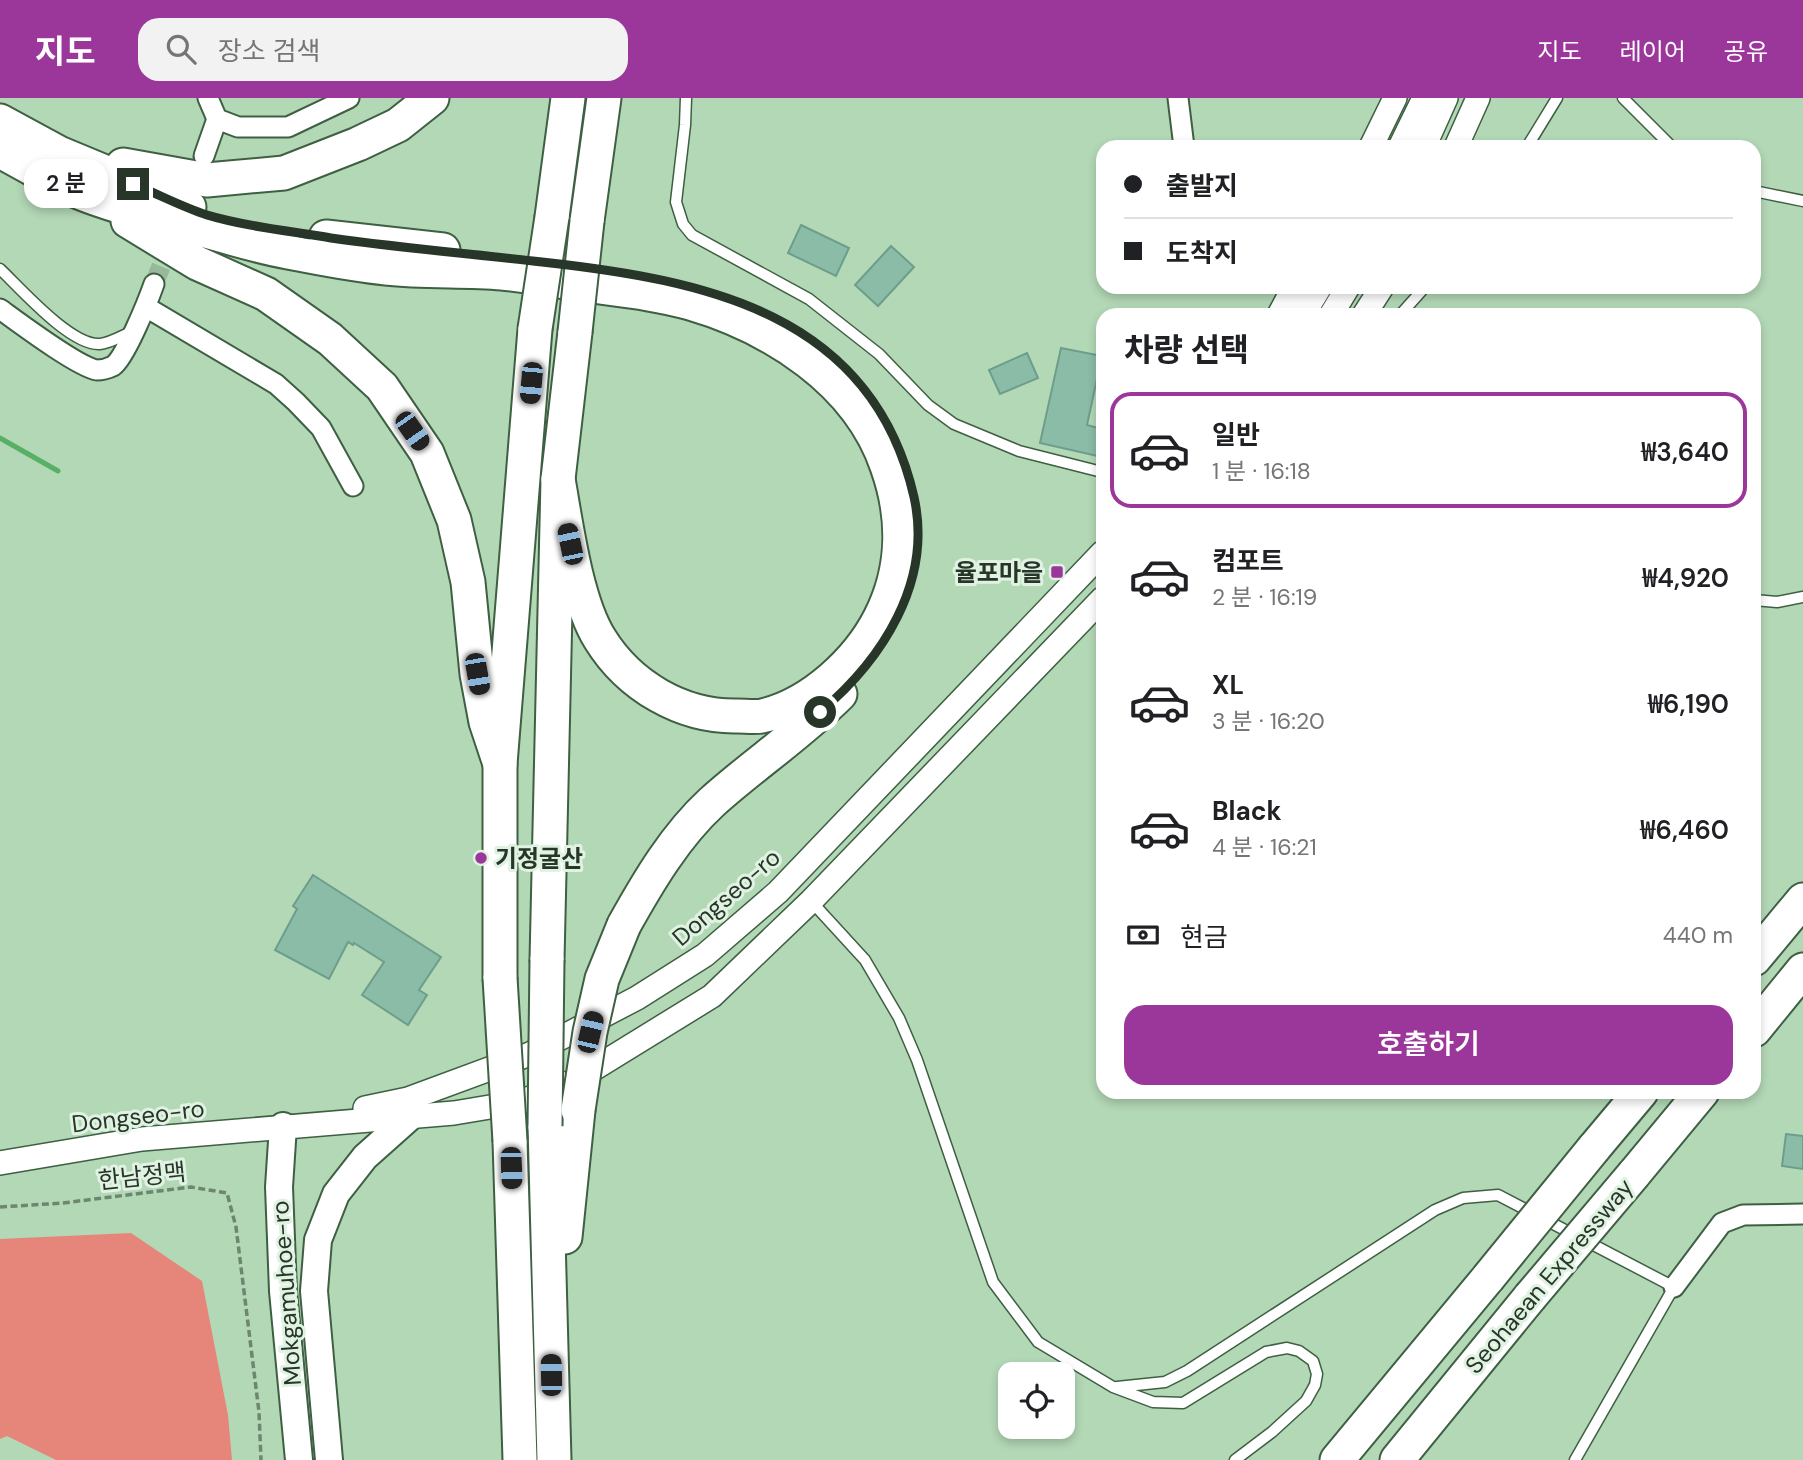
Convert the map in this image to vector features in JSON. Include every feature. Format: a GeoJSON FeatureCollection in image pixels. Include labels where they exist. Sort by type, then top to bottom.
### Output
{"type":"FeatureCollection","features":[{"type":"Feature","properties":{"kind":"highway"},"geometry":{"type":"LineString","coordinates":[[59,153],[207,180],[284,173],[398,125],[432,98]]}},
{"type":"Feature","properties":{"kind":"highway"},"geometry":{"type":"LineString","coordinates":[[520,1460],[510,1141],[500,978],[500,764],[535,329],[568,98]]}},
{"type":"Feature","properties":{"kind":"highway"},"geometry":{"type":"LineString","coordinates":[[554,1460],[545,1126],[558,480],[587,220],[604,98]]}},
{"type":"Feature","properties":{"kind":"highway"},"geometry":{"type":"LineString","coordinates":[[0,121],[59,153],[208,215],[333,238],[594,268],[710,291],[775,317],[800,332],[845,369],[872,399],[900,449],[916,507],[917,548],[908,593],[890,634],[856,679],[710,803],[689,826],[645,887],[624,925],[602,979],[590,1032],[578,1110],[551,1375]]}},
{"type":"Feature","properties":{"kind":"highway"},"geometry":{"type":"LineString","coordinates":[[0,151],[80,193],[197,263],[266,295],[330,339],[382,387],[427,453],[454,520],[468,582],[477,674],[486,722],[500,764]]}},
{"type":"Feature","properties":{"kind":"highway"},"geometry":{"type":"LineString","coordinates":[[80,193],[282,251],[385,268],[501,273],[653,294],[714,311],[767,336],[798,354],[827,377],[852,403],[870,429],[884,457],[897,502],[901,537],[899,562],[890,594],[870,635],[839,674],[801,700],[761,716],[717,717],[680,707],[647,690],[600,640],[588,616],[572,554],[558,480]]}},
{"type":"Feature","properties":{"kind":"highway"},"geometry":{"type":"LineString","coordinates":[[1761,951],[1803,900]]}},
{"type":"Feature","properties":{"kind":"highway"},"geometry":{"type":"LineString","coordinates":[[1761,1021],[1803,970]]}},
{"type":"Feature","properties":{"kind":"highway","name":"Seohaean Expressway"},"geometry":{"type":"LineString","coordinates":[[1337,1460],[1635,1099]]}},
{"type":"Feature","properties":{"kind":"highway","name":"Seohaean Expressway"},"geometry":{"type":"LineString","coordinates":[[1397,1460],[1696,1099]]}},
{"type":"Feature","properties":{"kind":"main road","name":"Mokgamuhoe-ro"},"geometry":{"type":"LineString","coordinates":[[329,1460],[314,1291],[318,1240],[336,1194],[365,1157],[411,1116]]}},
{"type":"Feature","properties":{"kind":"main road","name":"Mokgamuhoe-ro"},"geometry":{"type":"LineString","coordinates":[[283,1126],[279,1187],[283,1292],[299,1460]]}},
{"type":"Feature","properties":{"kind":"street"},"geometry":{"type":"LineString","coordinates":[[204,156],[217,120],[208,98]]}},
{"type":"Feature","properties":{"kind":"street"},"geometry":{"type":"LineString","coordinates":[[217,120],[238,127],[288,127],[349,98]]}},
{"type":"Feature","properties":{"kind":"street"},"geometry":{"type":"LineString","coordinates":[[1178,98],[1183,140]]}},
{"type":"Feature","properties":{"kind":"street"},"geometry":{"type":"LineString","coordinates":[[1374,140],[1395,98]]}},
{"type":"Feature","properties":{"kind":"street"},"geometry":{"type":"LineString","coordinates":[[1403,140],[1424,98]]}},
{"type":"Feature","properties":{"kind":"street"},"geometry":{"type":"LineString","coordinates":[[1427,140],[1446,98]]}},
{"type":"Feature","properties":{"kind":"street"},"geometry":{"type":"LineString","coordinates":[[1459,140],[1478,98]]}},
{"type":"Feature","properties":{"kind":"street"},"geometry":{"type":"LineString","coordinates":[[0,309],[70,357],[96,370],[110,368],[120,360],[154,284]]}},
{"type":"Feature","properties":{"kind":"street"},"geometry":{"type":"LineString","coordinates":[[146,307],[276,384],[321,428],[353,486]]}},
{"type":"Feature","properties":{"kind":"street","name":"Dongseo-ro"},"geometry":{"type":"LineString","coordinates":[[283,1126],[408,1099],[530,1054],[637,998],[705,955],[778,892],[1096,559]]}},
{"type":"Feature","properties":{"kind":"street","name":"Dongseo-ro"},"geometry":{"type":"LineString","coordinates":[[0,1163],[142,1139],[454,1113],[520,1102],[574,1081],[712,996],[811,901],[1096,605]]}},
{"type":"Feature","properties":{"kind":"street"},"geometry":{"type":"LineString","coordinates":[[1674,1287],[1722,1223],[1743,1215],[1803,1214]]}},
{"type":"Feature","properties":{"kind":"lane"},"geometry":{"type":"LineString","coordinates":[[685,98],[685,125],[676,202],[683,224],[692,236],[809,299],[879,354],[928,405],[954,424],[1019,451],[1096,470]]}},
{"type":"Feature","properties":{"kind":"lane"},"geometry":{"type":"LineString","coordinates":[[1531,140],[1557,98]]}},
{"type":"Feature","properties":{"kind":"lane"},"geometry":{"type":"LineString","coordinates":[[1623,98],[1665,140]]}},
{"type":"Feature","properties":{"kind":"lane"},"geometry":{"type":"LineString","coordinates":[[1761,192],[1803,201]]}},
{"type":"Feature","properties":{"kind":"lane"},"geometry":{"type":"LineString","coordinates":[[0,269],[58,323],[81,340],[100,344],[132,332]]}},
{"type":"Feature","properties":{"kind":"lane"},"geometry":{"type":"LineString","coordinates":[[1406,308],[1419,294]]}},
{"type":"Feature","properties":{"kind":"lane"},"geometry":{"type":"LineString","coordinates":[[1761,601],[1777,602],[1803,597]]}},
{"type":"Feature","properties":{"kind":"lane"},"geometry":{"type":"LineString","coordinates":[[811,901],[864,960],[899,1018],[917,1060],[993,1282],[1038,1342],[1112,1387],[1153,1402],[1183,1403],[1266,1352],[1287,1348],[1299,1351],[1313,1361],[1317,1374],[1315,1385],[1306,1401],[1272,1432],[1235,1460]]}},
{"type":"Feature","properties":{"kind":"lane"},"geometry":{"type":"LineString","coordinates":[[1112,1387],[1166,1382],[1436,1210],[1462,1198],[1498,1195],[1674,1287],[1575,1460]]}},
{"type":"Feature","properties":{"kind":"path","name":"한남정맥"},"geometry":{"type":"LineString","coordinates":[[0,1206],[63,1203],[191,1187],[227,1193],[236,1227],[260,1412],[261,1460]]}},
{"type":"Feature","properties":{"kind":"shaded area"},"geometry":{"type":"Polygon","coordinates":[[[131,1233],[202,1281],[228,1415],[232,1460],[56,1460],[7,1436],[0,1439],[0,1239],[131,1233]]]}},
{"type":"Feature","properties":{"kind":"building"},"geometry":{"type":"Polygon","coordinates":[[[801,225],[849,248],[836,276],[788,253],[801,225]]]}},
{"type":"Feature","properties":{"kind":"building"},"geometry":{"type":"Polygon","coordinates":[[[891,246],[914,267],[878,306],[855,285],[891,246]]]}},
{"type":"Feature","properties":{"kind":"building"},"geometry":{"type":"Polygon","coordinates":[[[1061,348],[1096,355],[1096,384],[1087,425],[1096,427],[1096,456],[1040,443],[1061,348]]]}},
{"type":"Feature","properties":{"kind":"building"},"geometry":{"type":"Polygon","coordinates":[[[1027,353],[1038,378],[1000,394],[989,370],[1027,353]]]}},
{"type":"Feature","properties":{"kind":"building"},"geometry":{"type":"Polygon","coordinates":[[[313,875],[441,957],[419,990],[427,995],[408,1025],[362,995],[384,962],[354,943],[353,945],[348,942],[329,979],[275,950],[297,909],[293,906],[313,875]]]}},
{"type":"Feature","properties":{"kind":"building"},"geometry":{"type":"Polygon","coordinates":[[[1786,1134],[1803,1136],[1803,1169],[1782,1166],[1786,1134]]]}},
{"type":"Feature","properties":{"kind":"waterway"},"geometry":{"type":"LineString","coordinates":[[0,438],[58,471]]}},
{"type":"Feature","properties":{"kind":"tunnel"},"geometry":{"type":"LineString","coordinates":[[154,284],[172,239]]}},
{"type":"Feature","properties":{"kind":"place","name":"율포마을"},"geometry":{"type":"Point","coordinates":[1057,572]}},
{"type":"Feature","properties":{"kind":"place","name":"기정굴산"},"geometry":{"type":"Point","coordinates":[481,858]}},
{"type":"Feature","properties":{"kind":"route"},"geometry":{"type":"LineString","coordinates":[[133,184],[208,215],[247,223],[333,238],[594,268],[672,282],[710,291],[748,305],[775,317],[816,343],[859,383],[892,432],[907,468],[916,507],[917,528],[917,548],[908,593],[890,634],[856,679],[820,712]]}}]}
